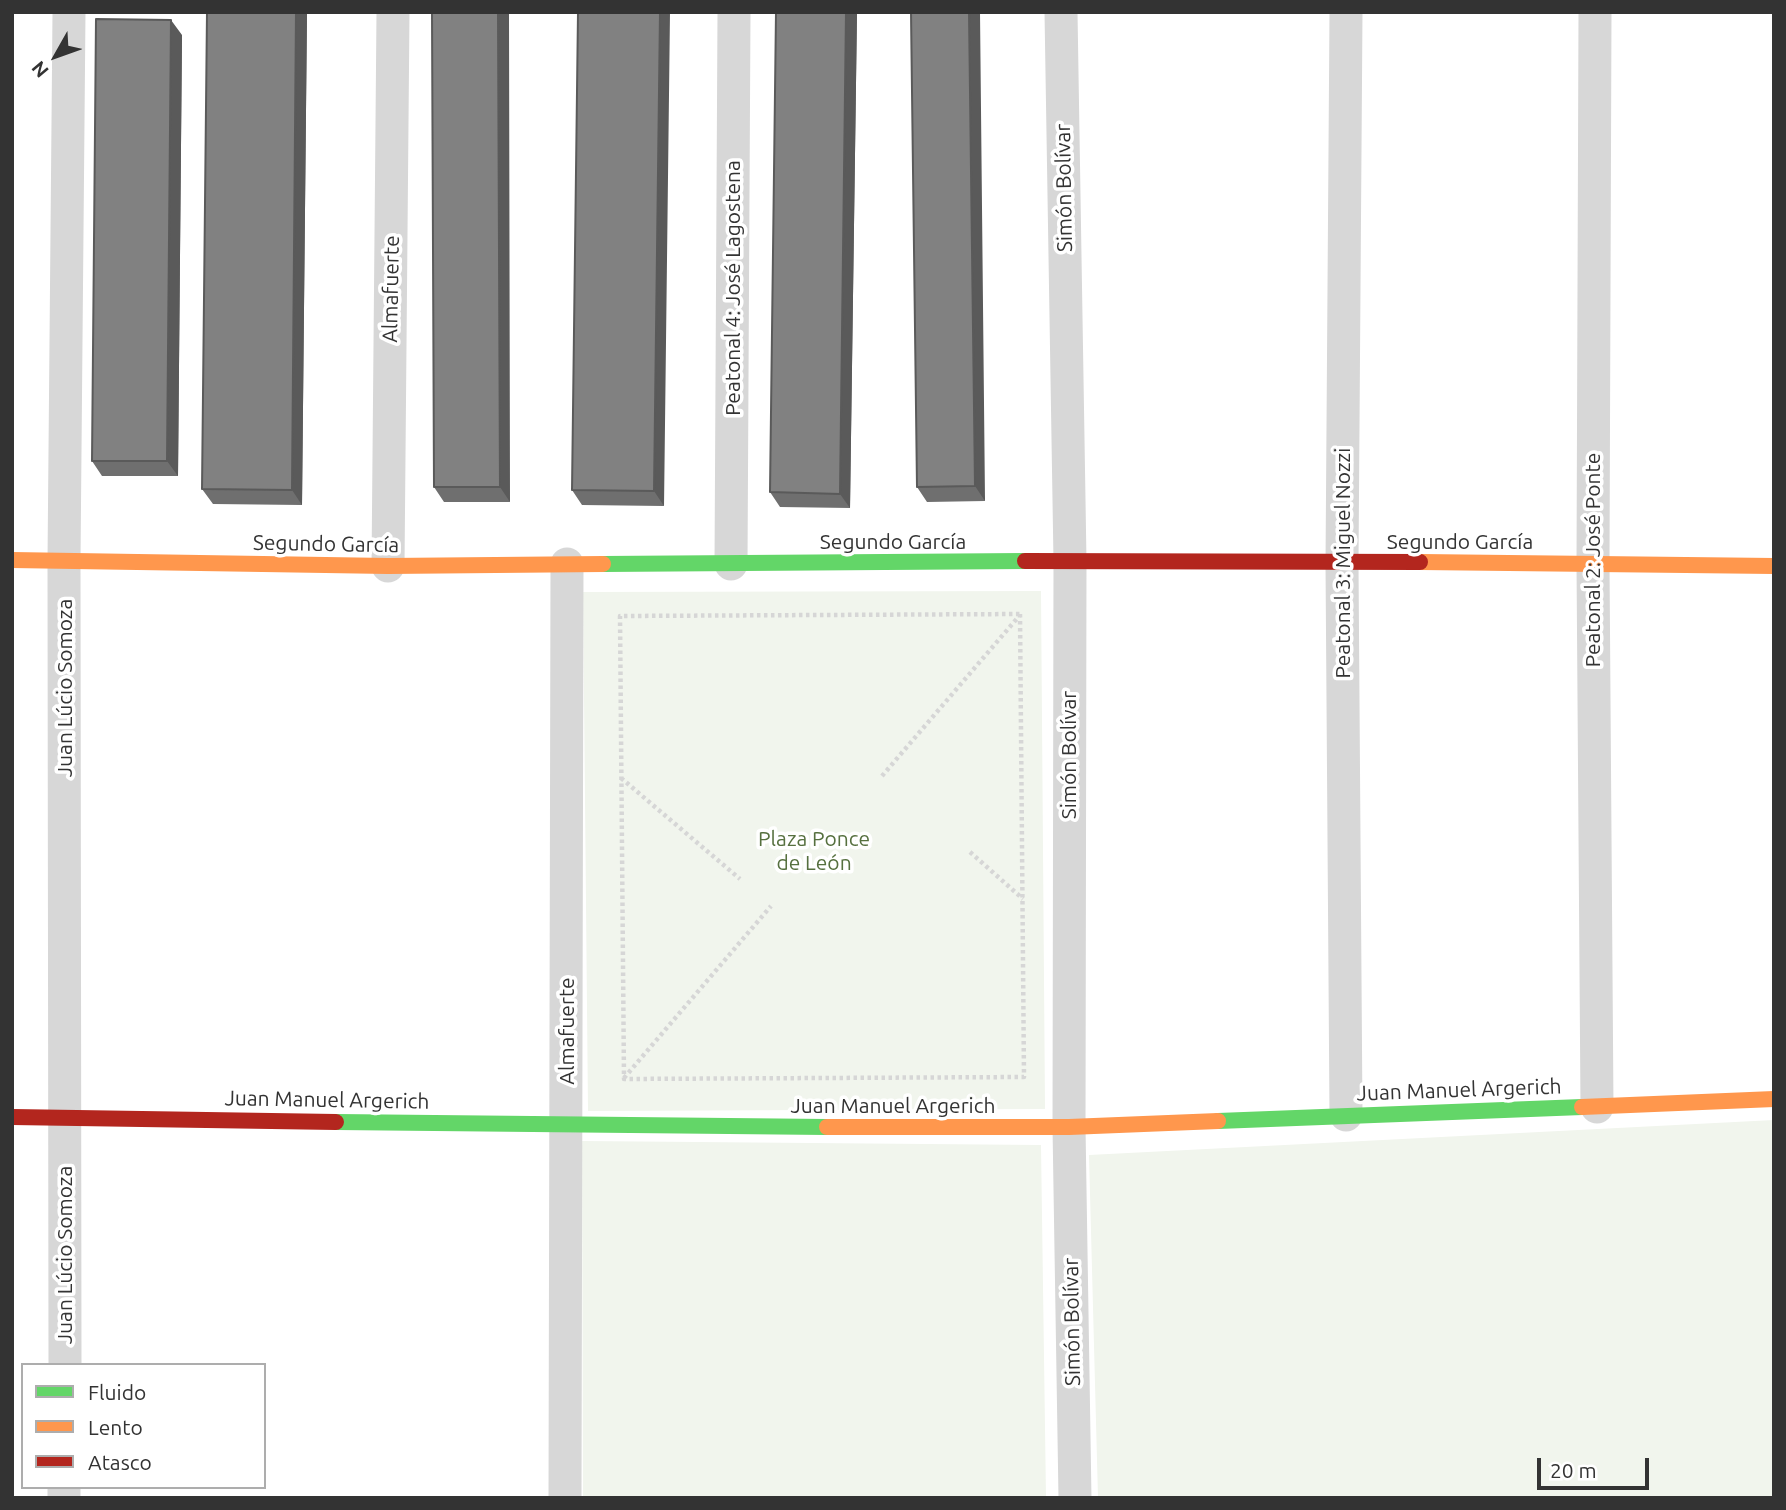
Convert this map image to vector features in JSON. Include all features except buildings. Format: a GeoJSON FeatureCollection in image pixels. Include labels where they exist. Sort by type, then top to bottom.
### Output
{"type":"FeatureCollection","features":[{"type":"Feature","properties":{"kind":"street","name":"Juan Lúcio Somoza"},"geometry":{"type":"LineString","coordinates":[[65,1363],[64,560],[69,12]]}},
{"type":"Feature","properties":{"kind":"street","name":"Almafuerte"},"geometry":{"type":"LineString","coordinates":[[388,566],[393,12]]}},
{"type":"Feature","properties":{"kind":"street","name":"Peatonal 4: José Lagostena"},"geometry":{"type":"LineString","coordinates":[[731,564],[734,12]]}},
{"type":"Feature","properties":{"kind":"street","name":"Simón Bolívar"},"geometry":{"type":"LineString","coordinates":[[1061,12],[1070,561],[1069,1127],[1075,1498]]}},
{"type":"Feature","properties":{"kind":"street","name":"Peatonal 3: Miguel Nozzi"},"geometry":{"type":"LineString","coordinates":[[1346,12],[1342,563],[1346,1115]]}},
{"type":"Feature","properties":{"kind":"street","name":"Peatonal 2: José Ponte"},"geometry":{"type":"LineString","coordinates":[[1595,12],[1592,563],[1597,1107]]}},
{"type":"Feature","properties":{"kind":"street","name":"Segundo García"},"geometry":{"type":"LineString","coordinates":[[12,559],[388,566],[1070,561],[1774,566]]}},
{"type":"Feature","properties":{"kind":"street","name":"Almafuerte"},"geometry":{"type":"LineString","coordinates":[[565,1498],[567,564]]}},
{"type":"Feature","properties":{"kind":"street","name":"Juan Manuel Argerich"},"geometry":{"type":"LineString","coordinates":[[12,1117],[567,1126],[1069,1127],[1774,1099]]}},
{"type":"Feature","properties":{"kind":"path"},"geometry":{"type":"LineString","coordinates":[[882,776],[1020,614]]}},
{"type":"Feature","properties":{"kind":"path"},"geometry":{"type":"LineString","coordinates":[[624,1079],[620,615],[1020,614]]}},
{"type":"Feature","properties":{"kind":"path"},"geometry":{"type":"LineString","coordinates":[[624,1079],[1024,1077],[1020,614]]}},
{"type":"Feature","properties":{"kind":"path"},"geometry":{"type":"LineString","coordinates":[[621,778],[740,879]]}},
{"type":"Feature","properties":{"kind":"path"},"geometry":{"type":"LineString","coordinates":[[970,852],[1023,899]]}},
{"type":"Feature","properties":{"kind":"path"},"geometry":{"type":"LineString","coordinates":[[624,1079],[771,906]]}},
{"type":"Feature","properties":{"kind":"green space","name":"Plaza Ponce de León"},"geometry":{"type":"Polygon","coordinates":[[[1041,591],[1045,1109],[588,1111],[583,592],[1041,591]]]}},
{"type":"Feature","properties":{"kind":"green space"},"geometry":{"type":"Polygon","coordinates":[[[1774,1120],[1774,1498],[1098,1498],[1089,1155],[1774,1120]]]}},
{"type":"Feature","properties":{"kind":"green space"},"geometry":{"type":"Polygon","coordinates":[[[582,1141],[1041,1145],[1046,1498],[583,1498],[582,1141]]]}},
{"type":"Feature","properties":{"kind":"traffic: fast"},"geometry":{"type":"LineString","coordinates":[[603,564],[1025,561]]}},
{"type":"Feature","properties":{"kind":"traffic: fast"},"geometry":{"type":"LineString","coordinates":[[1218,1121],[1582,1107]]}},
{"type":"Feature","properties":{"kind":"traffic: fast"},"geometry":{"type":"LineString","coordinates":[[336,1122],[827,1127]]}},
{"type":"Feature","properties":{"kind":"traffic: slow"},"geometry":{"type":"LineString","coordinates":[[12,560],[388,566],[603,564]]}},
{"type":"Feature","properties":{"kind":"traffic: slow"},"geometry":{"type":"LineString","coordinates":[[1420,562],[1774,566]]}},
{"type":"Feature","properties":{"kind":"traffic: slow"},"geometry":{"type":"LineString","coordinates":[[1582,1107],[1774,1099]]}},
{"type":"Feature","properties":{"kind":"traffic: slow"},"geometry":{"type":"LineString","coordinates":[[827,1127],[1069,1127],[1218,1121]]}},
{"type":"Feature","properties":{"kind":"traffic: jam"},"geometry":{"type":"LineString","coordinates":[[1025,561],[1420,562]]}},
{"type":"Feature","properties":{"kind":"traffic: jam"},"geometry":{"type":"LineString","coordinates":[[12,1117],[336,1122]]}}]}
